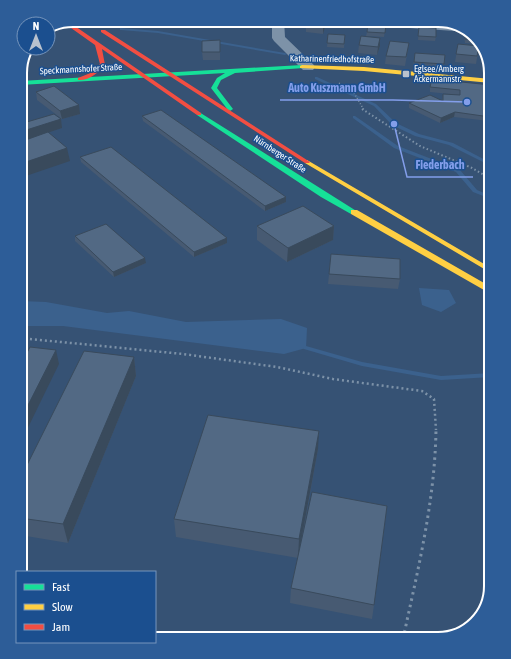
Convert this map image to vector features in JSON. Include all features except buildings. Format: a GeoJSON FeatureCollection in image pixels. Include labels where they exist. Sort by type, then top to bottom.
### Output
{"type":"FeatureCollection","features":[{"type":"Feature","properties":{"kind":"main road","name":"Nürnberger Straße"},"geometry":{"type":"LineString","coordinates":[[73,27],[142,76],[324,194],[484,287]]}},
{"type":"Feature","properties":{"kind":"main road","name":"Nürnberger Straße"},"geometry":{"type":"LineString","coordinates":[[97,27],[364,197],[484,267]]}},
{"type":"Feature","properties":{"kind":"main road"},"geometry":{"type":"LineString","coordinates":[[80,79],[95,73],[102,64],[98,45]]}},
{"type":"Feature","properties":{"kind":"main road","name":"Katharinenfriedhofstraße"},"geometry":{"type":"LineString","coordinates":[[172,74],[308,67],[364,68],[484,80]]}},
{"type":"Feature","properties":{"kind":"main road"},"geometry":{"type":"LineString","coordinates":[[235,70],[219,80],[214,88],[216,92],[246,123]]}},
{"type":"Feature","properties":{"kind":"main road","name":"Speckmannshofer Straße"},"geometry":{"type":"LineString","coordinates":[[27,83],[172,74]]}},
{"type":"Feature","properties":{"kind":"street"},"geometry":{"type":"LineString","coordinates":[[278,27],[279,38],[308,67]]}},
{"type":"Feature","properties":{"kind":"path"},"geometry":{"type":"LineString","coordinates":[[354,92],[360,100],[362,109],[420,146],[472,168],[484,175]]}},
{"type":"Feature","properties":{"kind":"path"},"geometry":{"type":"LineString","coordinates":[[27,339],[183,354],[277,367],[333,379],[400,386],[422,391],[434,399],[437,421],[431,513],[405,632]]}},
{"type":"Feature","properties":{"kind":"water"},"geometry":{"type":"Polygon","coordinates":[[[419,288],[449,290],[456,303],[441,312],[422,305],[419,288]]]}},
{"type":"Feature","properties":{"kind":"water"},"geometry":{"type":"Polygon","coordinates":[[[27,301],[46,302],[107,313],[129,311],[186,322],[281,319],[307,328],[306,348],[284,354],[63,326],[27,326],[27,301]]]}},
{"type":"Feature","properties":{"kind":"waterway"},"geometry":{"type":"LineString","coordinates":[[121,29],[158,32],[285,54]]}},
{"type":"Feature","properties":{"kind":"waterway"},"geometry":{"type":"LineString","coordinates":[[316,78],[375,105],[394,124],[417,135],[451,144],[484,161]]}},
{"type":"Feature","properties":{"kind":"waterway"},"geometry":{"type":"LineString","coordinates":[[354,117],[396,147],[458,171],[475,191],[484,195]]}},
{"type":"Feature","properties":{"kind":"waterway"},"geometry":{"type":"LineString","coordinates":[[306,348],[362,364],[441,378],[484,375]]}},
{"type":"Feature","properties":{"kind":"traffic: fast"},"geometry":{"type":"LineString","coordinates":[[27,83],[302,67]]}},
{"type":"Feature","properties":{"kind":"traffic: fast"},"geometry":{"type":"LineString","coordinates":[[230,109],[214,88],[219,79],[235,70]]}},
{"type":"Feature","properties":{"kind":"traffic: fast"},"geometry":{"type":"LineString","coordinates":[[199,114],[324,195],[354,212]]}},
{"type":"Feature","properties":{"kind":"traffic: slow"},"geometry":{"type":"LineString","coordinates":[[302,67],[364,69],[484,80]]}},
{"type":"Feature","properties":{"kind":"traffic: slow"},"geometry":{"type":"LineString","coordinates":[[307,162],[484,267]]}},
{"type":"Feature","properties":{"kind":"traffic: slow"},"geometry":{"type":"LineString","coordinates":[[354,212],[484,287]]}},
{"type":"Feature","properties":{"kind":"traffic: jam"},"geometry":{"type":"LineString","coordinates":[[73,27],[199,114]]}},
{"type":"Feature","properties":{"kind":"traffic: jam"},"geometry":{"type":"LineString","coordinates":[[103,31],[307,162]]}},
{"type":"Feature","properties":{"kind":"traffic: jam"},"geometry":{"type":"LineString","coordinates":[[80,79],[95,73],[103,64],[98,45]]}},
{"type":"Feature","properties":{"kind":"place","name":"Eglsee/Amberg Ackermannstr."},"geometry":{"type":"Point","coordinates":[406,74]}},
{"type":"Feature","properties":{"kind":"place","name":"Auto Kuszmann GmbH"},"geometry":{"type":"Point","coordinates":[467,102]}},
{"type":"Feature","properties":{"kind":"place","name":"Fiederbach"},"geometry":{"type":"Point","coordinates":[394,124]}}]}
